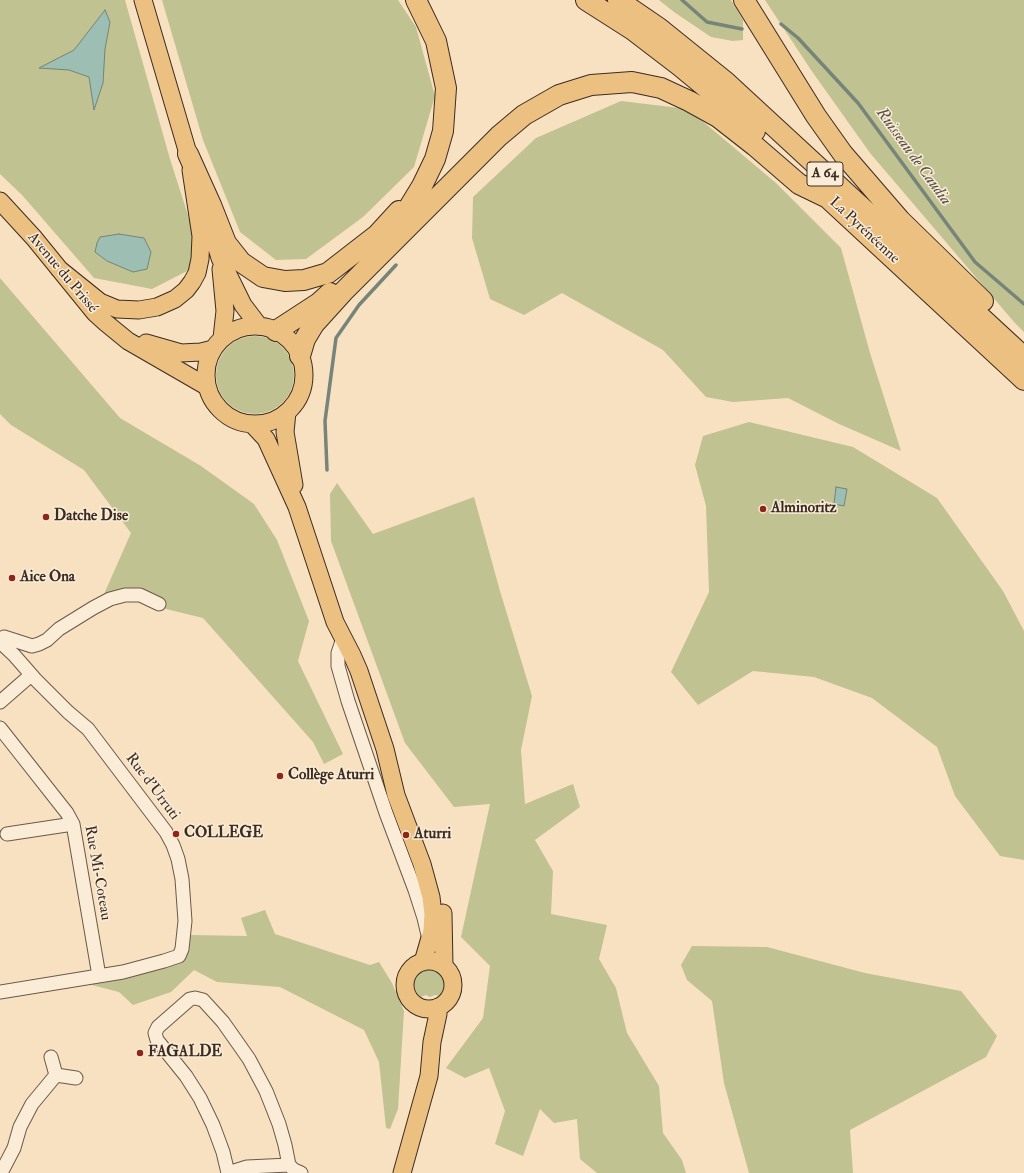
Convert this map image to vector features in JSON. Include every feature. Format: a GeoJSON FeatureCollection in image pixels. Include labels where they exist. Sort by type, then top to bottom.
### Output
{"type":"FeatureCollection","features":[{"type":"Feature","properties":{"kind":"highway"},"geometry":{"type":"LineString","coordinates":[[267,328],[319,303],[354,269],[400,222],[422,186],[435,159],[443,131],[446,88],[436,41],[416,0]]}},
{"type":"Feature","properties":{"kind":"highway","name":"La Pyrénéenne"},"geometry":{"type":"LineString","coordinates":[[586,0],[633,30],[720,99],[1024,380]]}},
{"type":"Feature","properties":{"kind":"highway","name":"La Pyrénéenne"},"geometry":{"type":"LineString","coordinates":[[618,0],[659,28],[726,82],[1024,357]]}},
{"type":"Feature","properties":{"kind":"highway"},"geometry":{"type":"LineString","coordinates":[[744,0],[816,116],[843,154],[900,220],[1024,342]]}},
{"type":"Feature","properties":{"kind":"highway"},"geometry":{"type":"LineString","coordinates":[[300,356],[305,339],[314,324],[499,136],[524,115],[559,95],[590,85],[632,82],[661,88],[675,94],[718,117],[755,146],[799,184],[828,198]]}},
{"type":"Feature","properties":{"kind":"highway"},"geometry":{"type":"LineString","coordinates":[[188,154],[226,243],[241,262],[263,277],[285,281],[304,280],[328,273],[377,235],[422,186]]}},
{"type":"Feature","properties":{"kind":"main road"},"geometry":{"type":"LineString","coordinates":[[143,0],[220,258],[243,305],[267,328],[286,337],[300,356],[304,371],[303,386],[297,400],[287,412],[277,419],[265,423],[252,424],[237,421],[223,413],[212,400],[206,386],[205,373],[208,360],[218,343],[225,311],[220,258]]}},
{"type":"Feature","properties":{"kind":"main road"},"geometry":{"type":"LineString","coordinates":[[59,269],[100,302],[118,308],[139,310],[157,307],[175,299],[186,290],[196,273],[200,258],[201,245],[201,236],[188,154]]}},
{"type":"Feature","properties":{"kind":"main road","name":"Avenue du Prissé"},"geometry":{"type":"LineString","coordinates":[[0,201],[29,232],[95,313],[106,324],[128,341],[206,386]]}},
{"type":"Feature","properties":{"kind":"main road"},"geometry":{"type":"LineString","coordinates":[[128,341],[139,341],[181,353],[201,352],[218,343],[233,331],[245,327],[267,328]]}},
{"type":"Feature","properties":{"kind":"main road"},"geometry":{"type":"LineString","coordinates":[[287,412],[285,432],[297,507]]}},
{"type":"Feature","properties":{"kind":"main road"},"geometry":{"type":"LineString","coordinates":[[252,424],[266,439],[297,507],[335,622],[360,671],[385,749],[396,795],[422,864],[431,897],[433,914],[432,931],[423,962]]}},
{"type":"Feature","properties":{"kind":"main road"},"geometry":{"type":"LineString","coordinates":[[385,749],[399,775],[436,877],[444,918],[444,966]]}},
{"type":"Feature","properties":{"kind":"main road"},"geometry":{"type":"LineString","coordinates":[[423,962],[432,962],[444,966],[452,979],[453,987],[444,1004],[432,1009],[425,1009],[412,1002],[405,989],[408,974],[413,968],[423,962]]}},
{"type":"Feature","properties":{"kind":"main road"},"geometry":{"type":"LineString","coordinates":[[419,1007],[432,1042]]}},
{"type":"Feature","properties":{"kind":"main road"},"geometry":{"type":"LineString","coordinates":[[402,1173],[427,1083],[438,1007]]}},
{"type":"Feature","properties":{"kind":"street"},"geometry":{"type":"LineString","coordinates":[[0,702],[31,675],[0,641],[4,637],[32,646],[39,644],[93,608],[110,599],[125,595],[140,596],[159,604]]}},
{"type":"Feature","properties":{"kind":"street"},"geometry":{"type":"LineString","coordinates":[[343,638],[338,653],[338,666],[348,701],[384,806],[415,890],[424,918],[429,941]]}},
{"type":"Feature","properties":{"kind":"street","name":"Rue d'Urruti"},"geometry":{"type":"LineString","coordinates":[[0,992],[123,972],[179,956],[182,949],[185,921],[182,879],[178,859],[166,832],[88,729],[68,712],[31,675]]}},
{"type":"Feature","properties":{"kind":"street","name":"Rue Mi-Coteau"},"geometry":{"type":"LineString","coordinates":[[0,728],[67,813],[73,824],[99,976]]}},
{"type":"Feature","properties":{"kind":"street"},"geometry":{"type":"LineString","coordinates":[[7,834],[73,824]]}},
{"type":"Feature","properties":{"kind":"street"},"geometry":{"type":"LineString","coordinates":[[289,1165],[247,1168],[228,1173],[223,1152],[213,1125],[200,1098],[186,1076],[157,1040],[155,1033],[158,1026],[190,999],[195,998],[203,1000],[223,1022],[249,1059],[266,1091],[276,1117],[285,1145],[289,1165],[294,1170],[301,1173]]}},
{"type":"Feature","properties":{"kind":"street"},"geometry":{"type":"LineString","coordinates":[[1,1173],[14,1148],[20,1127],[52,1064],[76,1078]]}},
{"type":"Feature","properties":{"kind":"green space"},"geometry":{"type":"Polygon","coordinates":[[[0,0],[125,0],[170,159],[195,237],[189,270],[152,289],[94,278],[22,195],[0,174],[0,0]]]}},
{"type":"Feature","properties":{"kind":"green space"},"geometry":{"type":"Polygon","coordinates":[[[162,0],[398,0],[416,27],[435,96],[414,167],[363,217],[306,259],[276,260],[240,232],[203,140],[162,0]]]}},
{"type":"Feature","properties":{"kind":"green space"},"geometry":{"type":"Polygon","coordinates":[[[659,0],[731,0],[743,20],[743,40],[733,41],[711,37],[659,0]]]}},
{"type":"Feature","properties":{"kind":"green space"},"geometry":{"type":"Polygon","coordinates":[[[765,0],[1024,0],[1024,332],[870,153],[811,70],[765,0]]]}},
{"type":"Feature","properties":{"kind":"green space"},"geometry":{"type":"Polygon","coordinates":[[[621,101],[688,109],[776,183],[841,248],[870,353],[901,451],[839,424],[788,398],[733,402],[706,397],[663,350],[562,293],[524,315],[490,299],[472,238],[473,197],[536,138],[621,101]]]}},
{"type":"Feature","properties":{"kind":"green space"},"geometry":{"type":"Polygon","coordinates":[[[0,278],[120,418],[201,466],[254,504],[277,540],[309,621],[298,661],[343,754],[324,764],[313,742],[203,618],[104,594],[131,533],[84,470],[11,425],[0,414],[0,278]]]}},
{"type":"Feature","properties":{"kind":"green space"},"geometry":{"type":"Polygon","coordinates":[[[255,336],[270,339],[283,347],[291,360],[294,375],[291,390],[283,403],[270,411],[255,414],[240,411],[227,403],[219,390],[216,375],[219,360],[227,347],[240,339],[255,336]]]}},
{"type":"Feature","properties":{"kind":"green space"},"geometry":{"type":"Polygon","coordinates":[[[749,422],[853,447],[937,498],[1003,591],[1024,631],[1024,860],[1000,856],[955,796],[937,747],[872,698],[814,677],[753,671],[698,705],[671,672],[709,592],[706,506],[695,465],[703,436],[749,422]]]}},
{"type":"Feature","properties":{"kind":"green space"},"geometry":{"type":"Polygon","coordinates":[[[337,483],[373,534],[474,497],[500,591],[532,696],[521,750],[525,804],[573,784],[580,807],[535,840],[553,871],[551,914],[607,925],[599,959],[616,988],[627,1033],[659,1086],[663,1133],[682,1160],[686,1173],[597,1173],[580,1159],[577,1119],[554,1123],[540,1109],[523,1156],[495,1144],[505,1111],[489,1068],[465,1078],[446,1068],[483,1018],[490,966],[461,937],[490,804],[454,807],[405,743],[331,541],[330,494],[337,483]]]}},
{"type":"Feature","properties":{"kind":"green space"},"geometry":{"type":"Polygon","coordinates":[[[265,910],[275,934],[370,965],[379,962],[392,983],[404,1011],[398,1109],[390,1129],[386,1128],[379,1062],[364,1030],[280,987],[217,982],[194,970],[171,992],[133,1005],[119,992],[84,983],[169,962],[191,935],[247,936],[241,918],[265,910]]]}},
{"type":"Feature","properties":{"kind":"green space"},"geometry":{"type":"Polygon","coordinates":[[[692,946],[767,947],[865,973],[961,991],[997,1036],[986,1057],[850,1130],[853,1173],[749,1173],[724,1083],[712,1001],[687,980],[681,965],[692,946]]]}},
{"type":"Feature","properties":{"kind":"green space"},"geometry":{"type":"Polygon","coordinates":[[[428,970],[438,973],[442,977],[444,987],[440,996],[435,995],[430,997],[426,995],[421,997],[415,989],[414,984],[419,974],[428,970]]]}},
{"type":"Feature","properties":{"kind":"water"},"geometry":{"type":"Polygon","coordinates":[[[105,10],[110,22],[105,49],[103,83],[94,110],[89,77],[69,70],[39,68],[74,50],[105,10]]]}},
{"type":"Feature","properties":{"kind":"water"},"geometry":{"type":"Polygon","coordinates":[[[119,234],[144,238],[151,252],[147,269],[133,272],[107,261],[95,252],[100,237],[119,234]]]}},
{"type":"Feature","properties":{"kind":"water"},"geometry":{"type":"Polygon","coordinates":[[[836,487],[847,489],[844,506],[834,504],[836,487]]]}},
{"type":"Feature","properties":{"kind":"waterway","name":"Ruisseau de Caudia"},"geometry":{"type":"LineString","coordinates":[[682,0],[707,22],[742,29]]}},
{"type":"Feature","properties":{"kind":"waterway","name":"Ruisseau de Caudia"},"geometry":{"type":"LineString","coordinates":[[781,24],[798,38],[858,103],[975,262],[1024,304]]}},
{"type":"Feature","properties":{"kind":"waterway"},"geometry":{"type":"LineString","coordinates":[[327,470],[325,421],[336,338],[359,305],[396,265]]}},
{"type":"Feature","properties":{"kind":"place","name":"Alminoritz"},"geometry":{"type":"Point","coordinates":[763,509]}},
{"type":"Feature","properties":{"kind":"place","name":"Datche Dise"},"geometry":{"type":"Point","coordinates":[46,517]}},
{"type":"Feature","properties":{"kind":"place","name":"Aice Ona"},"geometry":{"type":"Point","coordinates":[12,578]}},
{"type":"Feature","properties":{"kind":"place","name":"Collège Aturri"},"geometry":{"type":"Point","coordinates":[280,776]}},
{"type":"Feature","properties":{"kind":"place","name":"COLLEGE"},"geometry":{"type":"Point","coordinates":[176,834]}},
{"type":"Feature","properties":{"kind":"place","name":"Aturri"},"geometry":{"type":"Point","coordinates":[406,835]}},
{"type":"Feature","properties":{"kind":"place","name":"FAGALDE"},"geometry":{"type":"Point","coordinates":[140,1053]}}]}
